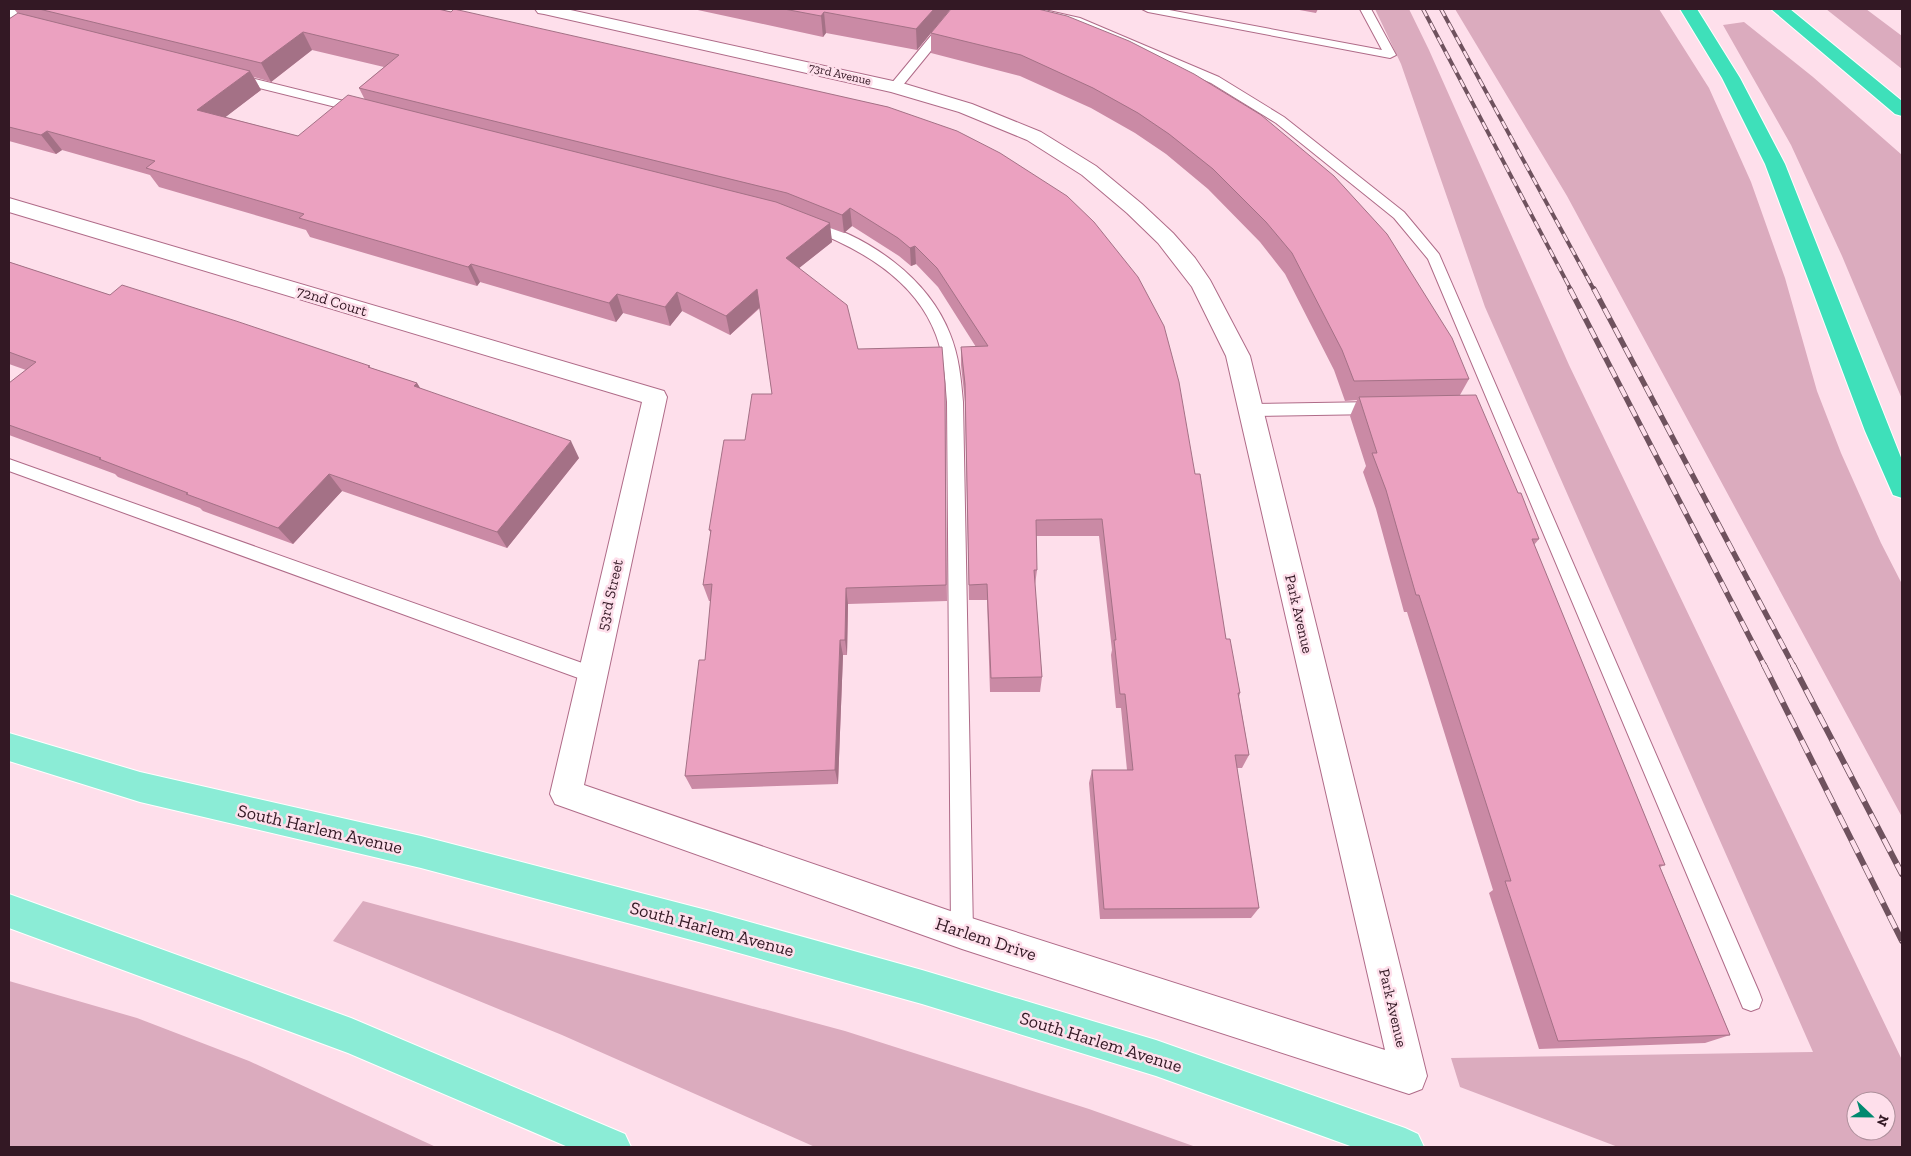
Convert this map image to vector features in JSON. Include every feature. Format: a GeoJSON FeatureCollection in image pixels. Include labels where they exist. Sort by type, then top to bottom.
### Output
{"type":"FeatureCollection","features":[{"type":"Feature","properties":{"kind":"highway"},"geometry":{"type":"LineString","coordinates":[[1688,9],[1731,78],[1775,164],[1877,431],[1902,488]]}},
{"type":"Feature","properties":{"kind":"highway"},"geometry":{"type":"LineString","coordinates":[[1780,9],[1902,110]]}},
{"type":"Feature","properties":{"kind":"main road","name":"South Harlem Avenue"},"geometry":{"type":"LineString","coordinates":[[9,747],[140,787],[421,852],[714,929],[922,987],[1156,1058],[1405,1147]]}},
{"type":"Feature","properties":{"kind":"main road"},"geometry":{"type":"LineString","coordinates":[[9,911],[351,1036],[612,1147]]}},
{"type":"Feature","properties":{"kind":"street","name":"73rd Avenue"},"geometry":{"type":"LineString","coordinates":[[544,9],[895,87],[964,108],[998,120],[1038,139],[1076,161],[1115,191]]}},
{"type":"Feature","properties":{"kind":"street"},"geometry":{"type":"LineString","coordinates":[[9,13],[16,18]]}},
{"type":"Feature","properties":{"kind":"street","name":"Park Avenue"},"geometry":{"type":"LineString","coordinates":[[1115,191],[1156,227],[1188,264],[1214,305],[1238,356],[1409,1076]]}},
{"type":"Feature","properties":{"kind":"street","name":"72nd Court"},"geometry":{"type":"LineString","coordinates":[[9,205],[655,397]]}},
{"type":"Feature","properties":{"kind":"street","name":"53rd Street"},"geometry":{"type":"LineString","coordinates":[[566,794],[655,397]]}},
{"type":"Feature","properties":{"kind":"street","name":"Harlem Drive"},"geometry":{"type":"LineString","coordinates":[[566,794],[962,932],[1409,1076]]}},
{"type":"Feature","properties":{"kind":"lane"},"geometry":{"type":"LineString","coordinates":[[895,87],[960,9]]}},
{"type":"Feature","properties":{"kind":"lane"},"geometry":{"type":"LineString","coordinates":[[1026,9],[1076,20],[1215,80],[1280,120],[1399,215],[1434,257],[1751,1000]]}},
{"type":"Feature","properties":{"kind":"lane"},"geometry":{"type":"LineString","coordinates":[[1148,9],[1390,55],[1366,9]]}},
{"type":"Feature","properties":{"kind":"lane"},"geometry":{"type":"LineString","coordinates":[[223,75],[378,114]]}},
{"type":"Feature","properties":{"kind":"lane"},"geometry":{"type":"LineString","coordinates":[[792,219],[823,229],[857,245],[886,262],[907,280],[927,304],[943,332],[952,364],[955,402],[962,932]]}},
{"type":"Feature","properties":{"kind":"lane"},"geometry":{"type":"LineString","coordinates":[[1477,407],[1497,406]]}},
{"type":"Feature","properties":{"kind":"lane"},"geometry":{"type":"LineString","coordinates":[[1251,410],[1388,408]]}},
{"type":"Feature","properties":{"kind":"lane"},"geometry":{"type":"LineString","coordinates":[[9,464],[592,675]]}},
{"type":"Feature","properties":{"kind":"shaded area"},"geometry":{"type":"Polygon","coordinates":[[[1375,9],[1409,9],[1569,365],[1902,1060],[1902,1147],[1618,1147],[1460,1087],[1451,1058],[1813,1052],[1485,307],[1401,64],[1375,9]]]}},
{"type":"Feature","properties":{"kind":"shaded area"},"geometry":{"type":"Polygon","coordinates":[[[1455,9],[1659,9],[1709,88],[1751,182],[1785,278],[1817,391],[1841,453],[1881,543],[1902,584],[1902,817],[1567,196],[1455,9]]]}},
{"type":"Feature","properties":{"kind":"shaded area"},"geometry":{"type":"Polygon","coordinates":[[[1826,9],[1866,9],[1902,36],[1902,69],[1826,9]]]}},
{"type":"Feature","properties":{"kind":"shaded area"},"geometry":{"type":"Polygon","coordinates":[[[1744,22],[1813,77],[1902,155],[1902,399],[1842,256],[1791,145],[1723,25],[1744,22]]]}},
{"type":"Feature","properties":{"kind":"shaded area"},"geometry":{"type":"Polygon","coordinates":[[[363,901],[845,1031],[1089,1109],[1196,1147],[815,1147],[562,1035],[333,941],[363,901]]]}},
{"type":"Feature","properties":{"kind":"shaded area"},"geometry":{"type":"Polygon","coordinates":[[[9,981],[137,1018],[249,1061],[436,1147],[9,1147],[9,981]]]}},
{"type":"Feature","properties":{"kind":"building"},"geometry":{"type":"Polygon","coordinates":[[[39,9],[438,9],[451,12],[454,9],[888,107],[957,131],[1000,153],[1067,196],[1094,222],[1138,277],[1164,326],[1179,382],[1195,474],[1200,474],[1226,639],[1230,639],[1240,693],[1238,693],[1249,755],[1235,755],[1259,908],[1104,909],[1092,770],[1133,770],[1125,694],[1120,694],[1114,640],[1116,640],[1102,519],[1036,520],[1037,570],[1034,570],[1042,677],[991,678],[987,584],[969,585],[965,384],[961,347],[988,346],[937,268],[915,246],[910,248],[898,238],[850,208],[842,215],[787,193],[359,88],[399,55],[303,32],[261,63],[39,9]]]}},
{"type":"Feature","properties":{"kind":"building"},"geometry":{"type":"Polygon","coordinates":[[[784,9],[934,9],[916,29],[824,12],[821,16],[784,9]]]}},
{"type":"Feature","properties":{"kind":"building"},"geometry":{"type":"Polygon","coordinates":[[[951,9],[1038,9],[1067,16],[1129,41],[1194,74],[1261,115],[1334,176],[1387,234],[1452,338],[1469,379],[1354,381],[1342,350],[1292,253],[1266,222],[1213,169],[1169,134],[1138,113],[1093,88],[1021,55],[931,33],[951,9]]]}},
{"type":"Feature","properties":{"kind":"building"},"geometry":{"type":"Polygon","coordinates":[[[18,13],[250,71],[197,110],[298,136],[348,95],[776,202],[830,223],[786,258],[847,305],[858,349],[942,347],[945,384],[946,585],[846,588],[845,640],[840,640],[835,770],[685,776],[699,660],[705,660],[712,584],[703,585],[711,530],[709,530],[724,440],[745,440],[752,394],[772,394],[757,289],[726,316],[677,292],[665,307],[617,294],[609,303],[471,264],[468,267],[299,218],[304,214],[146,168],[155,161],[47,131],[41,135],[9,127],[9,19],[18,13]]]}},
{"type":"Feature","properties":{"kind":"building"},"geometry":{"type":"Polygon","coordinates":[[[9,262],[110,295],[122,285],[236,321],[370,366],[368,367],[417,383],[414,386],[571,441],[497,532],[329,474],[278,528],[99,459],[101,458],[9,425],[9,383],[36,362],[9,352],[9,262]]]}},
{"type":"Feature","properties":{"kind":"building"},"geometry":{"type":"Polygon","coordinates":[[[1476,395],[1518,493],[1521,493],[1539,539],[1532,539],[1665,865],[1659,865],[1730,1035],[1558,1041],[1505,881],[1511,881],[1419,595],[1416,595],[1386,490],[1372,453],[1377,453],[1359,397],[1476,395]]]}},
{"type":"Feature","properties":{"kind":"railway"},"geometry":{"type":"LineString","coordinates":[[1423,9],[1571,290]]}},
{"type":"Feature","properties":{"kind":"railway"},"geometry":{"type":"LineString","coordinates":[[1441,9],[1594,290]]}},
{"type":"Feature","properties":{"kind":"railway"},"geometry":{"type":"LineString","coordinates":[[1570,289],[1765,667]]}},
{"type":"Feature","properties":{"kind":"railway"},"geometry":{"type":"LineString","coordinates":[[1594,289],[1794,667]]}},
{"type":"Feature","properties":{"kind":"railway"},"geometry":{"type":"LineString","coordinates":[[1793,665],[1902,874]]}},
{"type":"Feature","properties":{"kind":"railway"},"geometry":{"type":"LineString","coordinates":[[1765,667],[1902,941]]}}]}
